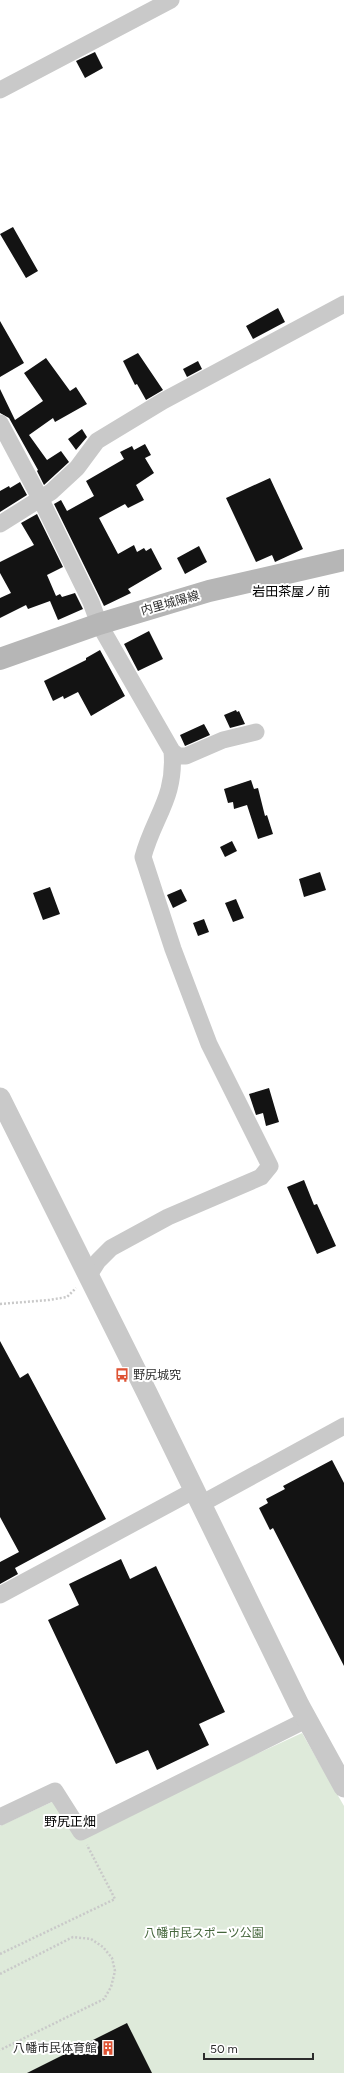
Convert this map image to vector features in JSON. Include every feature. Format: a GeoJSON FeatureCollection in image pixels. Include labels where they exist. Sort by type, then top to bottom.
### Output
{"type":"FeatureCollection","features":[{"type":"Feature","properties":{"kind":"main road","name":"内里城陽線"},"geometry":{"type":"LineString","coordinates":[[0,659],[99,624],[209,591],[344,560]]}},
{"type":"Feature","properties":{"kind":"street"},"geometry":{"type":"LineString","coordinates":[[0,90],[171,0]]}},
{"type":"Feature","properties":{"kind":"street"},"geometry":{"type":"LineString","coordinates":[[0,524],[16,512],[41,500],[77,468],[97,441],[163,401],[344,304]]}},
{"type":"Feature","properties":{"kind":"street"},"geometry":{"type":"LineString","coordinates":[[0,423],[41,500],[91,602],[99,624],[172,751],[178,756],[186,756],[224,740],[256,732]]}},
{"type":"Feature","properties":{"kind":"street"},"geometry":{"type":"LineString","coordinates":[[89,1275],[98,1261],[111,1248],[168,1218],[261,1177],[270,1166],[209,1044],[174,949],[143,857],[146,845],[164,808],[170,788],[173,764],[172,751]]}},
{"type":"Feature","properties":{"kind":"street"},"geometry":{"type":"LineString","coordinates":[[0,1098],[89,1275],[306,1720],[344,1788]]}},
{"type":"Feature","properties":{"kind":"street"},"geometry":{"type":"LineString","coordinates":[[0,1595],[344,1426]]}},
{"type":"Feature","properties":{"kind":"street"},"geometry":{"type":"LineString","coordinates":[[0,1817],[55,1791],[81,1832],[306,1720]]}},
{"type":"Feature","properties":{"kind":"path"},"geometry":{"type":"LineString","coordinates":[[0,1304],[67,1297],[89,1275]]}},
{"type":"Feature","properties":{"kind":"path"},"geometry":{"type":"LineString","coordinates":[[0,1954],[115,1899],[81,1832]]}},
{"type":"Feature","properties":{"kind":"path"},"geometry":{"type":"LineString","coordinates":[[0,1974],[73,1937],[91,1939],[103,1947],[112,1958],[115,1971],[111,1987],[104,1999],[0,2050]]}},
{"type":"Feature","properties":{"kind":"green space","name":"八幡市民スポーツ公園"},"geometry":{"type":"Polygon","coordinates":[[[302,1733],[344,1806],[344,2073],[0,2073],[0,1826],[54,1801],[76,1838],[302,1733]]]}},
{"type":"Feature","properties":{"kind":"building"},"geometry":{"type":"Polygon","coordinates":[[[95,52],[103,68],[85,78],[76,61],[95,52]]]}},
{"type":"Feature","properties":{"kind":"building"},"geometry":{"type":"Polygon","coordinates":[[[13,227],[38,271],[26,278],[0,234],[13,227]]]}},
{"type":"Feature","properties":{"kind":"building"},"geometry":{"type":"Polygon","coordinates":[[[278,308],[285,322],[253,339],[246,326],[278,308]]]}},
{"type":"Feature","properties":{"kind":"building"},"geometry":{"type":"Polygon","coordinates":[[[0,321],[24,363],[0,377],[0,321]]]}},
{"type":"Feature","properties":{"kind":"building"},"geometry":{"type":"Polygon","coordinates":[[[138,353],[163,390],[146,400],[137,384],[135,385],[123,361],[138,353]]]}},
{"type":"Feature","properties":{"kind":"building"},"geometry":{"type":"Polygon","coordinates":[[[46,358],[70,391],[76,387],[87,404],[55,422],[53,418],[29,435],[47,460],[61,451],[69,462],[44,485],[37,471],[38,470],[9,418],[0,413],[0,389],[15,420],[43,401],[24,373],[46,358]]]}},
{"type":"Feature","properties":{"kind":"building"},"geometry":{"type":"Polygon","coordinates":[[[198,361],[202,369],[187,377],[183,369],[198,361]]]}},
{"type":"Feature","properties":{"kind":"building"},"geometry":{"type":"Polygon","coordinates":[[[82,429],[87,437],[76,450],[68,439],[82,429]]]}},
{"type":"Feature","properties":{"kind":"building"},"geometry":{"type":"Polygon","coordinates":[[[145,444],[151,455],[145,458],[154,473],[136,485],[144,500],[128,508],[125,504],[99,518],[118,554],[134,545],[137,552],[144,548],[146,551],[151,548],[162,569],[128,589],[131,593],[104,606],[54,504],[61,500],[67,511],[94,496],[86,481],[124,459],[120,452],[132,446],[134,450],[145,444]]]}},
{"type":"Feature","properties":{"kind":"building"},"geometry":{"type":"Polygon","coordinates":[[[270,478],[303,549],[275,562],[272,555],[256,562],[226,498],[270,478]]]}},
{"type":"Feature","properties":{"kind":"building"},"geometry":{"type":"Polygon","coordinates":[[[20,482],[27,495],[0,512],[0,491],[9,486],[10,488],[20,482]]]}},
{"type":"Feature","properties":{"kind":"building"},"geometry":{"type":"Polygon","coordinates":[[[37,514],[63,567],[47,575],[56,596],[60,594],[62,597],[75,593],[83,609],[58,620],[50,601],[28,609],[26,605],[0,618],[0,598],[11,593],[0,573],[0,562],[34,545],[21,523],[37,514]]]}},
{"type":"Feature","properties":{"kind":"building"},"geometry":{"type":"Polygon","coordinates":[[[199,546],[207,562],[185,574],[177,558],[199,546]]]}},
{"type":"Feature","properties":{"kind":"building"},"geometry":{"type":"Polygon","coordinates":[[[149,631],[163,659],[138,671],[124,644],[149,631]]]}},
{"type":"Feature","properties":{"kind":"building"},"geometry":{"type":"Polygon","coordinates":[[[100,650],[125,696],[91,716],[78,692],[64,699],[63,696],[53,701],[44,681],[86,660],[86,658],[100,650]]]}},
{"type":"Feature","properties":{"kind":"building"},"geometry":{"type":"Polygon","coordinates":[[[236,710],[237,712],[239,711],[245,724],[230,728],[224,715],[236,710]]]}},
{"type":"Feature","properties":{"kind":"building"},"geometry":{"type":"Polygon","coordinates":[[[204,724],[210,735],[185,746],[180,735],[204,724]]]}},
{"type":"Feature","properties":{"kind":"building"},"geometry":{"type":"Polygon","coordinates":[[[251,780],[254,789],[258,788],[265,816],[267,815],[273,834],[258,839],[247,805],[234,809],[233,802],[228,803],[224,789],[251,780]]]}},
{"type":"Feature","properties":{"kind":"building"},"geometry":{"type":"Polygon","coordinates":[[[232,841],[237,851],[225,857],[220,847],[232,841]]]}},
{"type":"Feature","properties":{"kind":"building"},"geometry":{"type":"Polygon","coordinates":[[[320,872],[326,890],[304,897],[299,879],[320,872]]]}},
{"type":"Feature","properties":{"kind":"building"},"geometry":{"type":"Polygon","coordinates":[[[50,887],[60,914],[43,920],[33,893],[50,887]]]}},
{"type":"Feature","properties":{"kind":"building"},"geometry":{"type":"Polygon","coordinates":[[[181,889],[187,901],[173,908],[167,895],[181,889]]]}},
{"type":"Feature","properties":{"kind":"building"},"geometry":{"type":"Polygon","coordinates":[[[236,899],[244,918],[233,922],[225,903],[236,899]]]}},
{"type":"Feature","properties":{"kind":"building"},"geometry":{"type":"Polygon","coordinates":[[[204,919],[209,932],[198,936],[193,923],[204,919]]]}},
{"type":"Feature","properties":{"kind":"building"},"geometry":{"type":"Polygon","coordinates":[[[269,1088],[279,1122],[266,1126],[263,1113],[256,1115],[249,1094],[269,1088]]]}},
{"type":"Feature","properties":{"kind":"building"},"geometry":{"type":"Polygon","coordinates":[[[304,1180],[314,1205],[317,1204],[336,1246],[317,1254],[287,1187],[304,1180]]]}},
{"type":"Feature","properties":{"kind":"building"},"geometry":{"type":"Polygon","coordinates":[[[0,1341],[20,1378],[28,1373],[106,1519],[15,1568],[18,1574],[0,1584],[0,1562],[19,1552],[0,1517],[0,1341]]]}},
{"type":"Feature","properties":{"kind":"building"},"geometry":{"type":"Polygon","coordinates":[[[332,1460],[344,1483],[344,1666],[273,1528],[270,1530],[259,1508],[268,1503],[266,1499],[285,1489],[283,1486],[332,1460]]]}},
{"type":"Feature","properties":{"kind":"building"},"geometry":{"type":"Polygon","coordinates":[[[121,1559],[130,1579],[156,1566],[225,1712],[199,1724],[209,1745],[157,1770],[148,1750],[116,1764],[48,1620],[79,1605],[69,1584],[121,1559]]]}},
{"type":"Feature","properties":{"kind":"building","name":"八幡市民体育館"},"geometry":{"type":"Polygon","coordinates":[[[127,2023],[152,2073],[27,2073],[127,2023]]]}},
{"type":"Feature","properties":{"kind":"place","name":"野尻城究"},"geometry":{"type":"Point","coordinates":[122,1375]}},
{"type":"Feature","properties":{"kind":"place","name":"八幡市民体育館"},"geometry":{"type":"Point","coordinates":[108,2048]}},
{"type":"Feature","properties":{"kind":"district","name":"岩田茶屋ノ前"},"geometry":{"type":"Point","coordinates":[291,591]}},
{"type":"Feature","properties":{"kind":"district","name":"野尻正畑"},"geometry":{"type":"Point","coordinates":[70,1821]}}]}
